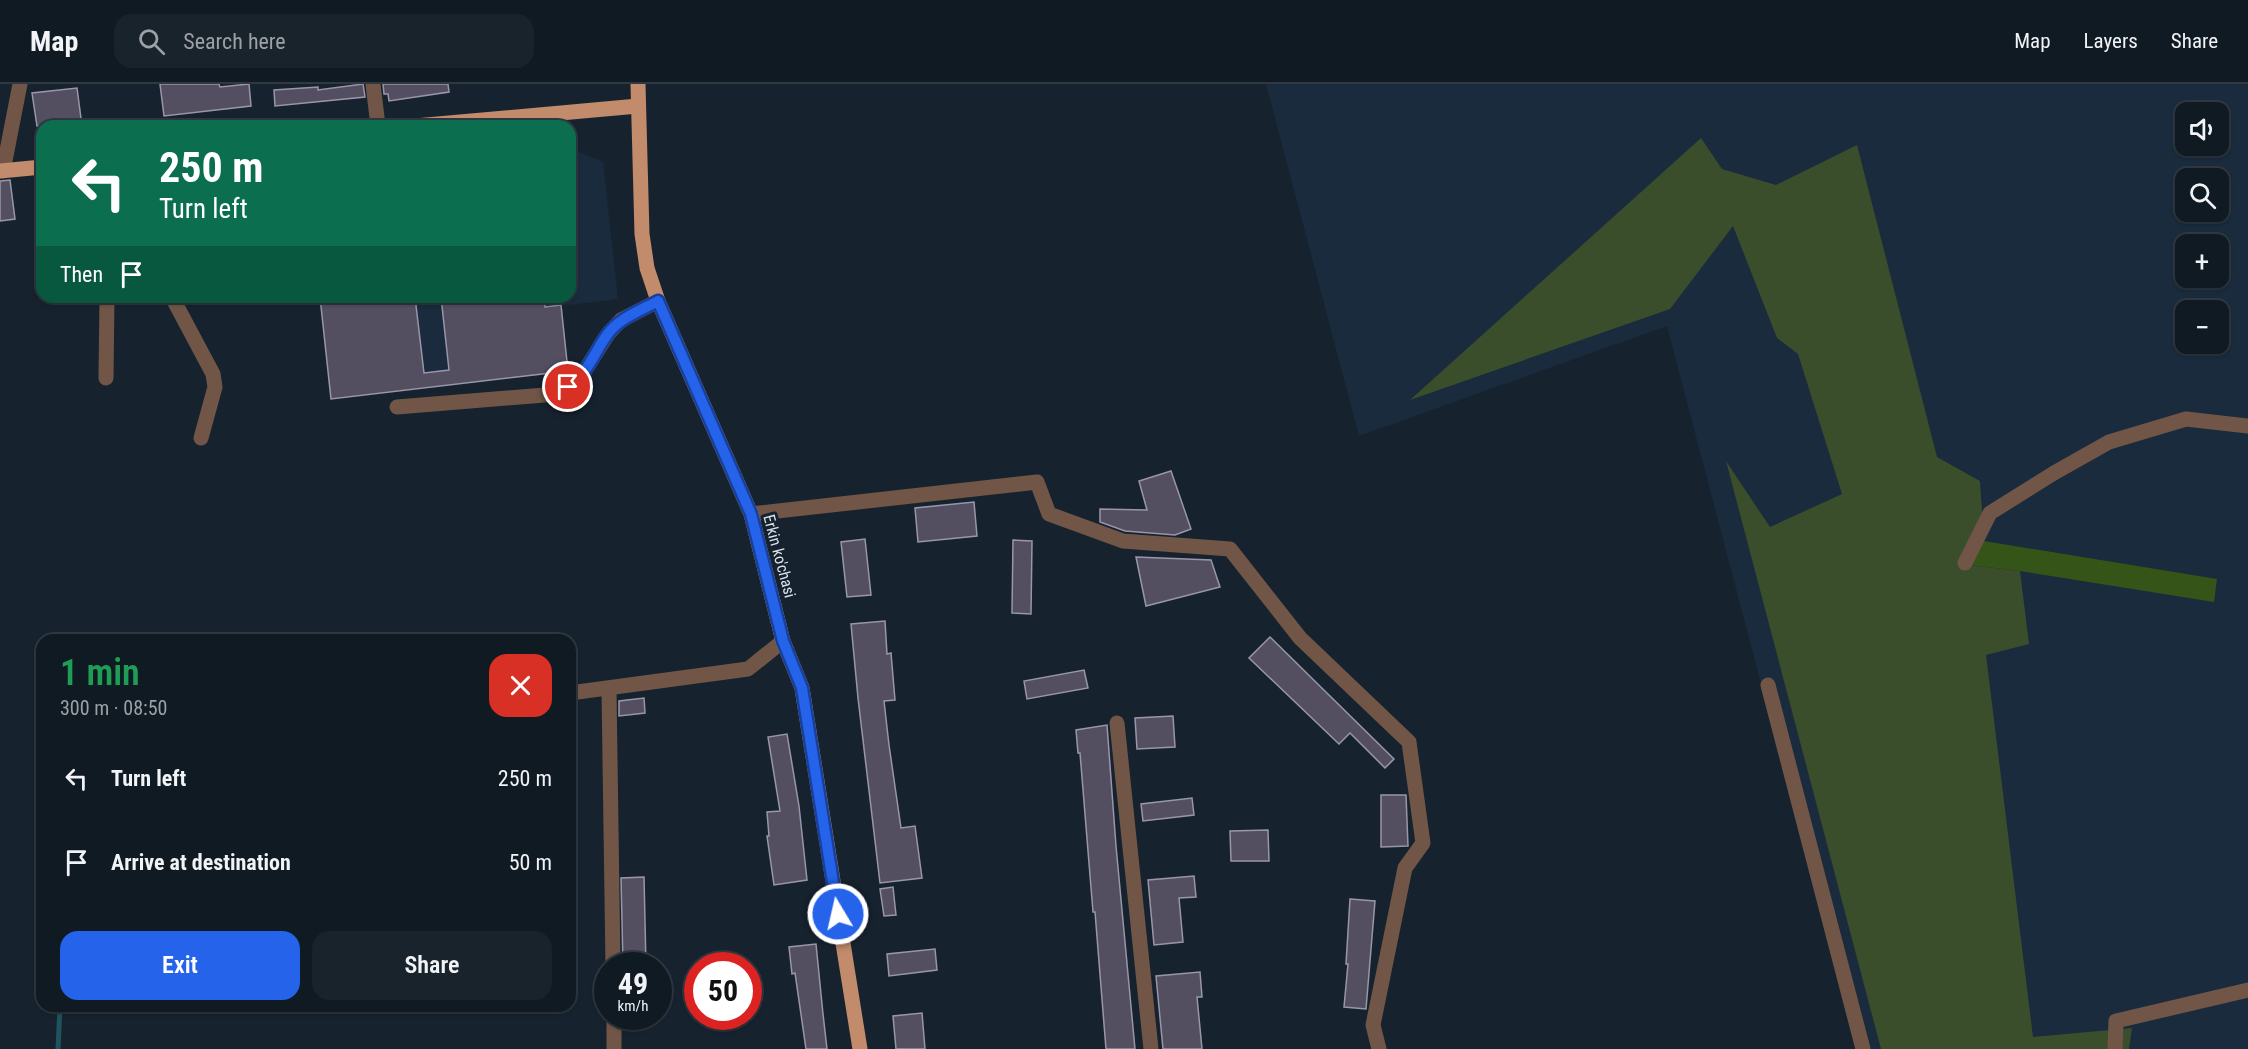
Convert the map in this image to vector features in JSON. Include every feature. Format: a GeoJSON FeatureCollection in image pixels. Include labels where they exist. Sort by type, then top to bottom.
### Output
{"type":"FeatureCollection","features":[{"type":"Feature","properties":{"kind":"main road","name":"Erkin ko'chasi"},"geometry":{"type":"LineString","coordinates":[[638,84],[642,234],[647,268],[658,301],[751,514],[783,641],[802,688],[860,1049]]}},
{"type":"Feature","properties":{"kind":"main road"},"geometry":{"type":"LineString","coordinates":[[482,120],[638,106]]}},
{"type":"Feature","properties":{"kind":"main road"},"geometry":{"type":"LineString","coordinates":[[1,171],[36,168]]}},
{"type":"Feature","properties":{"kind":"street"},"geometry":{"type":"LineString","coordinates":[[1,171],[20,84]]}},
{"type":"Feature","properties":{"kind":"street"},"geometry":{"type":"LineString","coordinates":[[373,84],[377,120]]}},
{"type":"Feature","properties":{"kind":"street"},"geometry":{"type":"LineString","coordinates":[[397,407],[557,394],[579,380],[608,334],[621,320],[658,301]]}},
{"type":"Feature","properties":{"kind":"street"},"geometry":{"type":"LineString","coordinates":[[106,378],[107,303]]}},
{"type":"Feature","properties":{"kind":"street"},"geometry":{"type":"LineString","coordinates":[[175,303],[213,374],[215,387],[201,438]]}},
{"type":"Feature","properties":{"kind":"street"},"geometry":{"type":"LineString","coordinates":[[1965,563],[1990,513],[2109,442],[2186,419],[2248,426]]}},
{"type":"Feature","properties":{"kind":"street"},"geometry":{"type":"LineString","coordinates":[[751,514],[1037,482],[1050,514],[1124,541],[1230,549],[1300,638],[1409,742],[1423,843],[1406,868],[1373,1025],[1379,1049]]}},
{"type":"Feature","properties":{"kind":"street"},"geometry":{"type":"LineString","coordinates":[[576,693],[609,690],[748,669],[783,641]]}},
{"type":"Feature","properties":{"kind":"street"},"geometry":{"type":"LineString","coordinates":[[1768,685],[1863,1049]]}},
{"type":"Feature","properties":{"kind":"street"},"geometry":{"type":"LineString","coordinates":[[609,690],[613,952]]}},
{"type":"Feature","properties":{"kind":"street"},"geometry":{"type":"LineString","coordinates":[[1117,723],[1151,1049]]}},
{"type":"Feature","properties":{"kind":"street"},"geometry":{"type":"LineString","coordinates":[[2115,1049],[2116,1021],[2248,990]]}},
{"type":"Feature","properties":{"kind":"street"},"geometry":{"type":"LineString","coordinates":[[614,1030],[614,1049]]}},
{"type":"Feature","properties":{"kind":"shaded area"},"geometry":{"type":"Polygon","coordinates":[[[1266,84],[2248,84],[2248,1049],[1857,1049],[1667,326],[1359,436],[1266,84]]]}},
{"type":"Feature","properties":{"kind":"shaded area"},"geometry":{"type":"Polygon","coordinates":[[[576,151],[603,162],[618,299],[561,306],[568,371],[331,399],[321,303],[576,303],[576,151]]]}},
{"type":"Feature","properties":{"kind":"green space"},"geometry":{"type":"Polygon","coordinates":[[[1701,138],[1722,169],[1776,185],[1857,145],[1937,457],[1980,481],[1984,541],[1970,565],[2020,571],[2029,644],[1986,655],[2033,1037],[2132,1028],[2129,1049],[1881,1049],[1726,461],[1770,527],[1842,494],[1798,354],[1777,338],[1733,226],[1670,309],[1410,400],[1701,138]]]}},
{"type":"Feature","properties":{"kind":"green space"},"geometry":{"type":"Polygon","coordinates":[[[1984,541],[2217,579],[2214,602],[1970,565],[1984,541]]]}},
{"type":"Feature","properties":{"kind":"building"},"geometry":{"type":"Polygon","coordinates":[[[160,84],[219,84],[220,87],[249,84],[251,106],[164,116],[160,84]]]}},
{"type":"Feature","properties":{"kind":"building"},"geometry":{"type":"Polygon","coordinates":[[[363,84],[365,97],[275,106],[274,90],[318,87],[318,90],[363,84]]]}},
{"type":"Feature","properties":{"kind":"building"},"geometry":{"type":"Polygon","coordinates":[[[383,84],[448,84],[449,92],[389,101],[388,94],[384,94],[383,84]]]}},
{"type":"Feature","properties":{"kind":"building"},"geometry":{"type":"Polygon","coordinates":[[[77,88],[81,120],[36,120],[32,93],[77,88]]]}},
{"type":"Feature","properties":{"kind":"building"},"geometry":{"type":"Polygon","coordinates":[[[10,180],[15,219],[0,221],[0,181],[10,180]]]}},
{"type":"Feature","properties":{"kind":"building"},"geometry":{"type":"Polygon","coordinates":[[[321,303],[416,303],[424,373],[449,370],[442,303],[545,303],[545,307],[561,305],[568,371],[331,399],[321,303]]]}},
{"type":"Feature","properties":{"kind":"building"},"geometry":{"type":"Polygon","coordinates":[[[1171,471],[1191,529],[1175,535],[1125,531],[1100,522],[1100,509],[1147,510],[1139,481],[1171,471]]]}},
{"type":"Feature","properties":{"kind":"building"},"geometry":{"type":"Polygon","coordinates":[[[974,502],[977,536],[918,542],[915,508],[974,502]]]}},
{"type":"Feature","properties":{"kind":"building"},"geometry":{"type":"Polygon","coordinates":[[[865,539],[871,595],[847,597],[841,542],[865,539]]]}},
{"type":"Feature","properties":{"kind":"building"},"geometry":{"type":"Polygon","coordinates":[[[1013,540],[1032,541],[1031,614],[1012,613],[1013,540]]]}},
{"type":"Feature","properties":{"kind":"building"},"geometry":{"type":"Polygon","coordinates":[[[1136,557],[1211,560],[1220,587],[1146,606],[1136,557]]]}},
{"type":"Feature","properties":{"kind":"building"},"geometry":{"type":"Polygon","coordinates":[[[885,621],[887,654],[891,653],[895,700],[884,701],[889,745],[901,828],[915,826],[922,878],[880,883],[851,624],[885,621]]]}},
{"type":"Feature","properties":{"kind":"building"},"geometry":{"type":"Polygon","coordinates":[[[1270,637],[1394,759],[1385,768],[1350,733],[1339,744],[1249,658],[1270,637]]]}},
{"type":"Feature","properties":{"kind":"building"},"geometry":{"type":"Polygon","coordinates":[[[1084,670],[1088,688],[1027,699],[1024,681],[1084,670]]]}},
{"type":"Feature","properties":{"kind":"building"},"geometry":{"type":"Polygon","coordinates":[[[644,698],[645,713],[619,716],[619,701],[644,698]]]}},
{"type":"Feature","properties":{"kind":"building"},"geometry":{"type":"Polygon","coordinates":[[[1173,716],[1175,747],[1137,749],[1135,718],[1173,716]]]}},
{"type":"Feature","properties":{"kind":"building"},"geometry":{"type":"Polygon","coordinates":[[[1107,725],[1135,1049],[1106,1049],[1095,912],[1093,912],[1080,753],[1078,753],[1076,730],[1107,725]]]}},
{"type":"Feature","properties":{"kind":"building"},"geometry":{"type":"Polygon","coordinates":[[[787,734],[799,806],[807,880],[774,885],[767,836],[769,836],[767,812],[780,811],[768,737],[787,734]]]}},
{"type":"Feature","properties":{"kind":"building"},"geometry":{"type":"Polygon","coordinates":[[[1381,795],[1406,795],[1408,846],[1381,847],[1381,795]]]}},
{"type":"Feature","properties":{"kind":"building"},"geometry":{"type":"Polygon","coordinates":[[[1192,798],[1194,815],[1143,821],[1141,804],[1192,798]]]}},
{"type":"Feature","properties":{"kind":"building"},"geometry":{"type":"Polygon","coordinates":[[[1268,830],[1269,861],[1231,861],[1230,831],[1268,830]]]}},
{"type":"Feature","properties":{"kind":"building"},"geometry":{"type":"Polygon","coordinates":[[[1194,876],[1196,897],[1179,898],[1183,942],[1154,945],[1148,880],[1194,876]]]}},
{"type":"Feature","properties":{"kind":"building"},"geometry":{"type":"Polygon","coordinates":[[[644,877],[646,952],[623,952],[621,878],[644,877]]]}},
{"type":"Feature","properties":{"kind":"building"},"geometry":{"type":"Polygon","coordinates":[[[893,887],[896,915],[884,916],[880,889],[893,887]]]}},
{"type":"Feature","properties":{"kind":"building"},"geometry":{"type":"Polygon","coordinates":[[[1350,899],[1375,901],[1366,1009],[1344,1007],[1350,899]]]}},
{"type":"Feature","properties":{"kind":"building"},"geometry":{"type":"Polygon","coordinates":[[[816,944],[827,1049],[806,1049],[789,947],[816,944]]]}},
{"type":"Feature","properties":{"kind":"building"},"geometry":{"type":"Polygon","coordinates":[[[935,949],[937,970],[889,976],[887,954],[935,949]]]}},
{"type":"Feature","properties":{"kind":"building"},"geometry":{"type":"Polygon","coordinates":[[[1200,972],[1202,997],[1197,997],[1202,1049],[1163,1049],[1156,976],[1200,972]]]}},
{"type":"Feature","properties":{"kind":"building"},"geometry":{"type":"Polygon","coordinates":[[[922,1013],[925,1049],[896,1049],[893,1016],[922,1013]]]}},
{"type":"Feature","properties":{"kind":"waterway"},"geometry":{"type":"LineString","coordinates":[[58,1049],[60,1012]]}},
{"type":"Feature","properties":{"kind":"route"},"geometry":{"type":"LineString","coordinates":[[568,387],[579,380],[608,334],[621,320],[658,301],[751,514],[783,641],[802,688],[838,914]]}}]}
